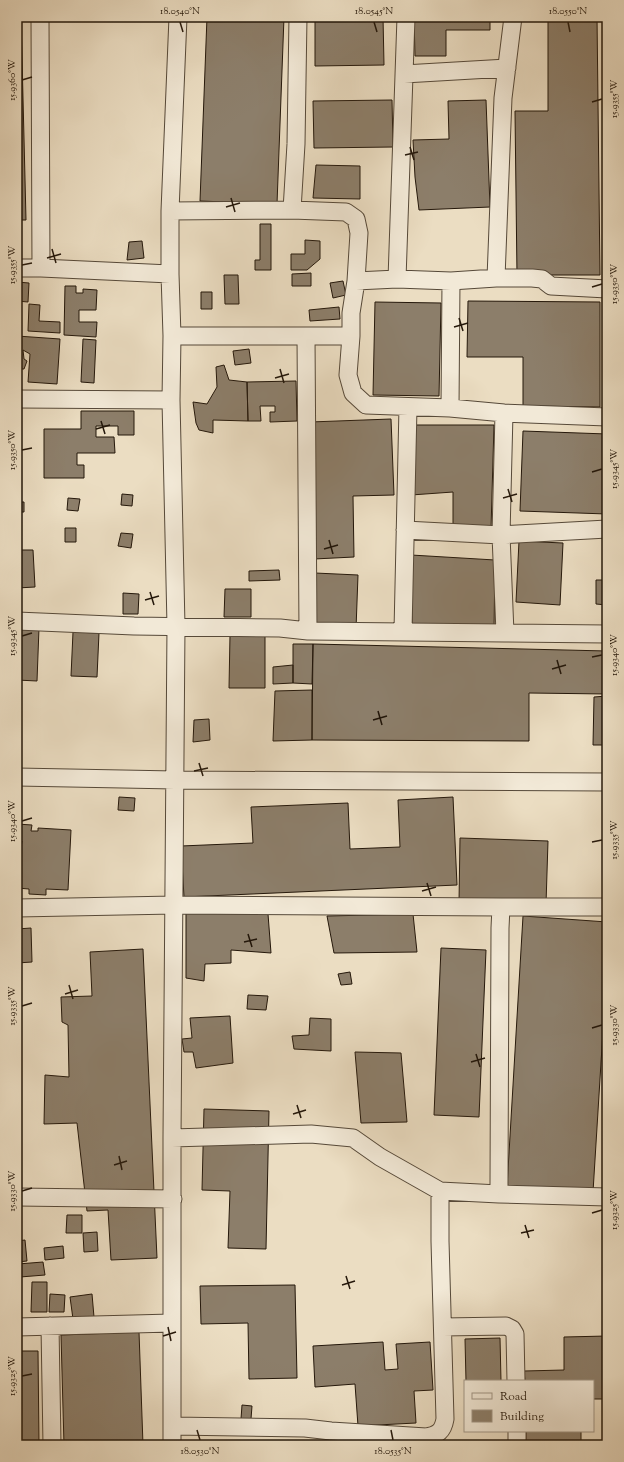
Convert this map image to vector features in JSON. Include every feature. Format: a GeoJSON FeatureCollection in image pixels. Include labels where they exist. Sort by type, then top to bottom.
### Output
{"type":"FeatureCollection","features":[{"type":"Feature","properties":{"kind":"street"},"geometry":{"type":"LineString","coordinates":[[40,17],[41,268]]}},
{"type":"Feature","properties":{"kind":"street"},"geometry":{"type":"LineString","coordinates":[[172,1445],[172,1138],[176,626],[171,400],[172,336],[170,211],[178,17]]}},
{"type":"Feature","properties":{"kind":"street"},"geometry":{"type":"LineString","coordinates":[[292,210],[296,144],[298,17]]}},
{"type":"Feature","properties":{"kind":"street"},"geometry":{"type":"LineString","coordinates":[[397,279],[406,17]]}},
{"type":"Feature","properties":{"kind":"street"},"geometry":{"type":"LineString","coordinates":[[496,278],[503,98],[513,17]]}},
{"type":"Feature","properties":{"kind":"street"},"geometry":{"type":"LineString","coordinates":[[404,74],[507,68]]}},
{"type":"Feature","properties":{"kind":"street"},"geometry":{"type":"LineString","coordinates":[[170,211],[292,210],[346,212],[356,219],[359,233],[356,281],[351,313],[348,375],[353,393],[366,405],[607,417]]}},
{"type":"Feature","properties":{"kind":"street"},"geometry":{"type":"LineString","coordinates":[[17,268],[170,274]]}},
{"type":"Feature","properties":{"kind":"street"},"geometry":{"type":"LineString","coordinates":[[356,281],[397,279],[450,281],[496,278],[542,279],[551,286],[607,289]]}},
{"type":"Feature","properties":{"kind":"street"},"geometry":{"type":"LineString","coordinates":[[450,281],[450,408]]}},
{"type":"Feature","properties":{"kind":"street"},"geometry":{"type":"LineString","coordinates":[[172,336],[351,336]]}},
{"type":"Feature","properties":{"kind":"street"},"geometry":{"type":"LineString","coordinates":[[306,336],[308,631]]}},
{"type":"Feature","properties":{"kind":"street"},"geometry":{"type":"LineString","coordinates":[[17,399],[171,400]]}},
{"type":"Feature","properties":{"kind":"street"},"geometry":{"type":"LineString","coordinates":[[403,631],[408,407]]}},
{"type":"Feature","properties":{"kind":"street"},"geometry":{"type":"LineString","coordinates":[[504,413],[501,535],[505,634]]}},
{"type":"Feature","properties":{"kind":"street"},"geometry":{"type":"LineString","coordinates":[[405,530],[501,535],[607,529]]}},
{"type":"Feature","properties":{"kind":"street"},"geometry":{"type":"LineString","coordinates":[[17,621],[280,628],[308,631],[607,634]]}},
{"type":"Feature","properties":{"kind":"street"},"geometry":{"type":"LineString","coordinates":[[17,777],[175,780],[607,782]]}},
{"type":"Feature","properties":{"kind":"street"},"geometry":{"type":"LineString","coordinates":[[17,908],[174,906],[607,907]]}},
{"type":"Feature","properties":{"kind":"street"},"geometry":{"type":"LineString","coordinates":[[500,1194],[501,907]]}},
{"type":"Feature","properties":{"kind":"street"},"geometry":{"type":"LineString","coordinates":[[172,1138],[311,1134],[353,1138],[380,1157],[440,1191],[607,1197]]}},
{"type":"Feature","properties":{"kind":"street"},"geometry":{"type":"LineString","coordinates":[[173,1426],[305,1428],[339,1432],[426,1437],[432,1436],[443,1429],[445,1419],[440,1191]]}},
{"type":"Feature","properties":{"kind":"street"},"geometry":{"type":"LineString","coordinates":[[17,1197],[172,1199]]}},
{"type":"Feature","properties":{"kind":"street"},"geometry":{"type":"LineString","coordinates":[[17,1327],[172,1323]]}},
{"type":"Feature","properties":{"kind":"street"},"geometry":{"type":"LineString","coordinates":[[50,1326],[52,1445]]}},
{"type":"Feature","properties":{"kind":"street"},"geometry":{"type":"LineString","coordinates":[[443,1327],[506,1326],[512,1329],[515,1334],[516,1380]]}},
{"type":"Feature","properties":{"kind":"street"},"geometry":{"type":"LineString","coordinates":[[517,1432],[517,1445]]}},
{"type":"Feature","properties":{"kind":"building"},"geometry":{"type":"Polygon","coordinates":[[[17,17],[21,17],[26,220],[17,220],[17,17]]]}},
{"type":"Feature","properties":{"kind":"building"},"geometry":{"type":"Polygon","coordinates":[[[207,17],[284,17],[277,204],[200,201],[207,17]]]}},
{"type":"Feature","properties":{"kind":"building"},"geometry":{"type":"Polygon","coordinates":[[[315,17],[383,17],[384,65],[315,66],[315,17]]]}},
{"type":"Feature","properties":{"kind":"building"},"geometry":{"type":"Polygon","coordinates":[[[414,17],[490,17],[490,30],[446,30],[446,56],[415,56],[414,17]]]}},
{"type":"Feature","properties":{"kind":"building"},"geometry":{"type":"Polygon","coordinates":[[[548,17],[597,17],[600,275],[517,275],[515,111],[548,111],[548,17]]]}},
{"type":"Feature","properties":{"kind":"building"},"geometry":{"type":"Polygon","coordinates":[[[392,100],[393,147],[314,148],[313,101],[392,100]]]}},
{"type":"Feature","properties":{"kind":"building"},"geometry":{"type":"Polygon","coordinates":[[[486,100],[490,207],[419,210],[413,140],[449,139],[448,101],[486,100]]]}},
{"type":"Feature","properties":{"kind":"building"},"geometry":{"type":"Polygon","coordinates":[[[316,165],[360,166],[360,199],[313,198],[316,165]]]}},
{"type":"Feature","properties":{"kind":"building"},"geometry":{"type":"Polygon","coordinates":[[[260,224],[271,224],[271,270],[255,270],[255,260],[260,260],[260,224]]]}},
{"type":"Feature","properties":{"kind":"building"},"geometry":{"type":"Polygon","coordinates":[[[305,240],[320,241],[320,259],[307,270],[291,270],[291,254],[305,254],[305,240]]]}},
{"type":"Feature","properties":{"kind":"building"},"geometry":{"type":"Polygon","coordinates":[[[142,241],[144,258],[127,260],[129,242],[142,241]]]}},
{"type":"Feature","properties":{"kind":"building"},"geometry":{"type":"Polygon","coordinates":[[[311,273],[311,286],[292,286],[292,274],[311,273]]]}},
{"type":"Feature","properties":{"kind":"building"},"geometry":{"type":"Polygon","coordinates":[[[224,275],[238,275],[239,304],[225,304],[224,275]]]}},
{"type":"Feature","properties":{"kind":"building"},"geometry":{"type":"Polygon","coordinates":[[[343,281],[346,295],[333,298],[330,283],[343,281]]]}},
{"type":"Feature","properties":{"kind":"building"},"geometry":{"type":"Polygon","coordinates":[[[17,282],[29,283],[28,302],[17,301],[17,282]]]}},
{"type":"Feature","properties":{"kind":"building"},"geometry":{"type":"Polygon","coordinates":[[[65,286],[76,286],[76,293],[83,293],[83,289],[97,290],[96,310],[79,310],[79,322],[97,322],[96,337],[64,335],[65,286]]]}},
{"type":"Feature","properties":{"kind":"building"},"geometry":{"type":"Polygon","coordinates":[[[201,292],[212,292],[212,309],[201,309],[201,292]]]}},
{"type":"Feature","properties":{"kind":"building"},"geometry":{"type":"Polygon","coordinates":[[[468,301],[600,302],[600,407],[523,406],[523,357],[467,357],[468,301]]]}},
{"type":"Feature","properties":{"kind":"building"},"geometry":{"type":"Polygon","coordinates":[[[375,302],[441,303],[439,396],[373,395],[375,302]]]}},
{"type":"Feature","properties":{"kind":"building"},"geometry":{"type":"Polygon","coordinates":[[[29,304],[40,305],[39,321],[60,322],[60,333],[28,331],[29,304]]]}},
{"type":"Feature","properties":{"kind":"building"},"geometry":{"type":"Polygon","coordinates":[[[339,307],[340,319],[310,321],[309,310],[339,307]]]}},
{"type":"Feature","properties":{"kind":"building"},"geometry":{"type":"Polygon","coordinates":[[[17,336],[60,339],[57,384],[28,382],[30,354],[23,350],[24,359],[27,361],[24,369],[17,369],[17,336]]]}},
{"type":"Feature","properties":{"kind":"building"},"geometry":{"type":"Polygon","coordinates":[[[83,339],[96,340],[94,383],[81,382],[83,339]]]}},
{"type":"Feature","properties":{"kind":"building"},"geometry":{"type":"Polygon","coordinates":[[[249,349],[251,363],[235,365],[233,351],[249,349]]]}},
{"type":"Feature","properties":{"kind":"building"},"geometry":{"type":"Polygon","coordinates":[[[224,365],[229,380],[247,382],[248,421],[213,420],[213,433],[199,430],[196,423],[193,402],[207,404],[217,387],[216,367],[224,365]]]}},
{"type":"Feature","properties":{"kind":"building"},"geometry":{"type":"Polygon","coordinates":[[[296,381],[297,421],[270,422],[270,412],[275,412],[275,406],[260,406],[261,421],[248,421],[247,382],[296,381]]]}},
{"type":"Feature","properties":{"kind":"building"},"geometry":{"type":"Polygon","coordinates":[[[81,411],[134,411],[134,435],[118,435],[118,426],[96,426],[96,437],[114,437],[115,453],[77,453],[77,465],[84,465],[84,478],[44,478],[44,429],[81,429],[81,411]]]}},
{"type":"Feature","properties":{"kind":"building"},"geometry":{"type":"Polygon","coordinates":[[[391,419],[394,495],[353,496],[354,557],[314,559],[310,422],[391,419]]]}},
{"type":"Feature","properties":{"kind":"building"},"geometry":{"type":"Polygon","coordinates":[[[414,425],[494,425],[491,529],[453,531],[453,492],[411,495],[414,425]]]}},
{"type":"Feature","properties":{"kind":"building"},"geometry":{"type":"Polygon","coordinates":[[[523,431],[607,434],[607,514],[520,511],[523,431]]]}},
{"type":"Feature","properties":{"kind":"building"},"geometry":{"type":"Polygon","coordinates":[[[122,494],[133,495],[132,506],[121,505],[122,494]]]}},
{"type":"Feature","properties":{"kind":"building"},"geometry":{"type":"Polygon","coordinates":[[[68,498],[80,499],[78,511],[67,510],[68,498]]]}},
{"type":"Feature","properties":{"kind":"building"},"geometry":{"type":"Polygon","coordinates":[[[17,502],[24,502],[24,512],[17,512],[17,502]]]}},
{"type":"Feature","properties":{"kind":"building"},"geometry":{"type":"Polygon","coordinates":[[[65,528],[76,528],[76,542],[65,542],[65,528]]]}},
{"type":"Feature","properties":{"kind":"building"},"geometry":{"type":"Polygon","coordinates":[[[121,533],[133,534],[131,548],[118,546],[121,533]]]}},
{"type":"Feature","properties":{"kind":"building"},"geometry":{"type":"Polygon","coordinates":[[[519,541],[563,543],[560,605],[516,602],[519,541]]]}},
{"type":"Feature","properties":{"kind":"building"},"geometry":{"type":"Polygon","coordinates":[[[17,550],[33,550],[35,587],[17,588],[17,550]]]}},
{"type":"Feature","properties":{"kind":"building"},"geometry":{"type":"Polygon","coordinates":[[[411,555],[495,560],[494,631],[412,628],[411,555]]]}},
{"type":"Feature","properties":{"kind":"building"},"geometry":{"type":"Polygon","coordinates":[[[279,570],[280,580],[249,581],[249,571],[279,570]]]}},
{"type":"Feature","properties":{"kind":"building"},"geometry":{"type":"Polygon","coordinates":[[[315,573],[358,575],[356,629],[313,627],[315,573]]]}},
{"type":"Feature","properties":{"kind":"building"},"geometry":{"type":"Polygon","coordinates":[[[596,580],[607,580],[607,605],[596,604],[596,580]]]}},
{"type":"Feature","properties":{"kind":"building"},"geometry":{"type":"Polygon","coordinates":[[[225,589],[251,589],[251,617],[224,617],[225,589]]]}},
{"type":"Feature","properties":{"kind":"building"},"geometry":{"type":"Polygon","coordinates":[[[123,593],[139,594],[138,614],[123,614],[123,593]]]}},
{"type":"Feature","properties":{"kind":"building"},"geometry":{"type":"Polygon","coordinates":[[[17,627],[39,628],[37,681],[17,680],[17,627]]]}},
{"type":"Feature","properties":{"kind":"building"},"geometry":{"type":"Polygon","coordinates":[[[73,632],[99,633],[97,677],[71,676],[73,632]]]}},
{"type":"Feature","properties":{"kind":"building"},"geometry":{"type":"Polygon","coordinates":[[[230,635],[265,636],[265,688],[229,688],[230,635]]]}},
{"type":"Feature","properties":{"kind":"building"},"geometry":{"type":"Polygon","coordinates":[[[293,644],[313,644],[312,684],[293,683],[293,644]]]}},
{"type":"Feature","properties":{"kind":"building"},"geometry":{"type":"Polygon","coordinates":[[[313,644],[607,651],[607,694],[529,693],[529,741],[312,740],[313,644]]]}},
{"type":"Feature","properties":{"kind":"building"},"geometry":{"type":"Polygon","coordinates":[[[293,665],[293,683],[273,684],[273,667],[293,665]]]}},
{"type":"Feature","properties":{"kind":"building"},"geometry":{"type":"Polygon","coordinates":[[[312,690],[312,740],[273,741],[275,691],[312,690]]]}},
{"type":"Feature","properties":{"kind":"building"},"geometry":{"type":"Polygon","coordinates":[[[607,696],[607,745],[593,745],[594,697],[607,696]]]}},
{"type":"Feature","properties":{"kind":"building"},"geometry":{"type":"Polygon","coordinates":[[[209,719],[210,740],[193,742],[194,720],[209,719]]]}},
{"type":"Feature","properties":{"kind":"building"},"geometry":{"type":"Polygon","coordinates":[[[119,797],[135,798],[134,811],[118,810],[119,797]]]}},
{"type":"Feature","properties":{"kind":"building"},"geometry":{"type":"Polygon","coordinates":[[[453,797],[457,885],[184,897],[181,846],[253,843],[251,807],[348,803],[350,849],[400,847],[398,800],[453,797]]]}},
{"type":"Feature","properties":{"kind":"building"},"geometry":{"type":"Polygon","coordinates":[[[17,824],[32,825],[31,831],[38,831],[38,828],[71,830],[68,890],[46,889],[46,895],[29,894],[29,889],[17,888],[17,848],[21,848],[22,841],[17,841],[17,824]]]}},
{"type":"Feature","properties":{"kind":"building"},"geometry":{"type":"Polygon","coordinates":[[[460,838],[548,841],[546,904],[459,902],[460,838]]]}},
{"type":"Feature","properties":{"kind":"building"},"geometry":{"type":"Polygon","coordinates":[[[186,911],[268,914],[271,953],[231,950],[231,963],[205,964],[204,981],[186,978],[186,911]]]}},
{"type":"Feature","properties":{"kind":"building"},"geometry":{"type":"Polygon","coordinates":[[[413,914],[417,952],[334,953],[327,916],[413,914]]]}},
{"type":"Feature","properties":{"kind":"building"},"geometry":{"type":"Polygon","coordinates":[[[523,916],[607,922],[607,966],[593,1192],[507,1187],[523,916]]]}},
{"type":"Feature","properties":{"kind":"building"},"geometry":{"type":"Polygon","coordinates":[[[31,928],[32,962],[17,963],[17,929],[31,928]]]}},
{"type":"Feature","properties":{"kind":"building"},"geometry":{"type":"Polygon","coordinates":[[[441,948],[486,950],[479,1117],[434,1115],[441,948]]]}},
{"type":"Feature","properties":{"kind":"building"},"geometry":{"type":"Polygon","coordinates":[[[143,949],[157,1258],[111,1260],[108,1210],[87,1211],[77,1123],[44,1124],[45,1075],[69,1077],[68,1025],[62,1022],[61,997],[92,996],[90,952],[143,949]]]}},
{"type":"Feature","properties":{"kind":"building"},"geometry":{"type":"Polygon","coordinates":[[[350,972],[352,984],[341,985],[338,974],[350,972]]]}},
{"type":"Feature","properties":{"kind":"building"},"geometry":{"type":"Polygon","coordinates":[[[248,995],[268,996],[266,1010],[247,1009],[248,995]]]}},
{"type":"Feature","properties":{"kind":"building"},"geometry":{"type":"Polygon","coordinates":[[[230,1016],[233,1063],[196,1068],[193,1052],[184,1052],[182,1039],[192,1038],[190,1018],[230,1016]]]}},
{"type":"Feature","properties":{"kind":"building"},"geometry":{"type":"Polygon","coordinates":[[[310,1018],[331,1019],[331,1051],[294,1049],[292,1036],[309,1035],[310,1018]]]}},
{"type":"Feature","properties":{"kind":"building"},"geometry":{"type":"Polygon","coordinates":[[[355,1052],[401,1053],[407,1122],[361,1123],[355,1052]]]}},
{"type":"Feature","properties":{"kind":"building"},"geometry":{"type":"Polygon","coordinates":[[[204,1109],[269,1111],[266,1249],[228,1248],[230,1191],[202,1190],[204,1109]]]}},
{"type":"Feature","properties":{"kind":"building"},"geometry":{"type":"Polygon","coordinates":[[[67,1215],[82,1215],[82,1233],[66,1233],[67,1215]]]}},
{"type":"Feature","properties":{"kind":"building"},"geometry":{"type":"Polygon","coordinates":[[[97,1232],[98,1251],[84,1252],[83,1233],[97,1232]]]}},
{"type":"Feature","properties":{"kind":"building"},"geometry":{"type":"Polygon","coordinates":[[[25,1240],[27,1261],[17,1262],[17,1241],[25,1240]]]}},
{"type":"Feature","properties":{"kind":"building"},"geometry":{"type":"Polygon","coordinates":[[[63,1246],[64,1258],[45,1260],[44,1248],[63,1246]]]}},
{"type":"Feature","properties":{"kind":"building"},"geometry":{"type":"Polygon","coordinates":[[[43,1262],[45,1275],[20,1277],[18,1264],[43,1262]]]}},
{"type":"Feature","properties":{"kind":"building"},"geometry":{"type":"Polygon","coordinates":[[[32,1282],[47,1282],[47,1312],[31,1312],[32,1282]]]}},
{"type":"Feature","properties":{"kind":"building"},"geometry":{"type":"Polygon","coordinates":[[[295,1285],[297,1378],[249,1379],[248,1323],[201,1324],[200,1286],[295,1285]]]}},
{"type":"Feature","properties":{"kind":"building"},"geometry":{"type":"Polygon","coordinates":[[[50,1294],[65,1295],[64,1312],[49,1312],[50,1294]]]}},
{"type":"Feature","properties":{"kind":"building"},"geometry":{"type":"Polygon","coordinates":[[[92,1294],[94,1317],[73,1319],[70,1297],[92,1294]]]}},
{"type":"Feature","properties":{"kind":"building"},"geometry":{"type":"Polygon","coordinates":[[[139,1332],[143,1445],[64,1445],[61,1335],[139,1332]]]}},
{"type":"Feature","properties":{"kind":"building"},"geometry":{"type":"Polygon","coordinates":[[[607,1336],[607,1399],[594,1399],[594,1380],[525,1380],[524,1371],[564,1370],[564,1337],[607,1336]]]}},
{"type":"Feature","properties":{"kind":"building"},"geometry":{"type":"Polygon","coordinates":[[[500,1338],[501,1380],[466,1380],[465,1339],[500,1338]]]}},
{"type":"Feature","properties":{"kind":"building"},"geometry":{"type":"Polygon","coordinates":[[[383,1342],[385,1370],[398,1369],[396,1344],[430,1342],[433,1390],[414,1391],[416,1423],[358,1426],[355,1384],[315,1387],[313,1346],[383,1342]]]}},
{"type":"Feature","properties":{"kind":"building"},"geometry":{"type":"Polygon","coordinates":[[[17,1351],[38,1351],[39,1445],[17,1445],[17,1351]]]}},
{"type":"Feature","properties":{"kind":"building"},"geometry":{"type":"Polygon","coordinates":[[[242,1405],[252,1406],[251,1419],[241,1419],[242,1405]]]}},
{"type":"Feature","properties":{"kind":"building"},"geometry":{"type":"Polygon","coordinates":[[[526,1432],[581,1432],[581,1445],[526,1445],[526,1432]]]}},
{"type":"Feature","properties":{"kind":"building"},"geometry":{"type":"Polygon","coordinates":[[[451,1441],[480,1441],[480,1445],[451,1445],[451,1441]]]}}]}
